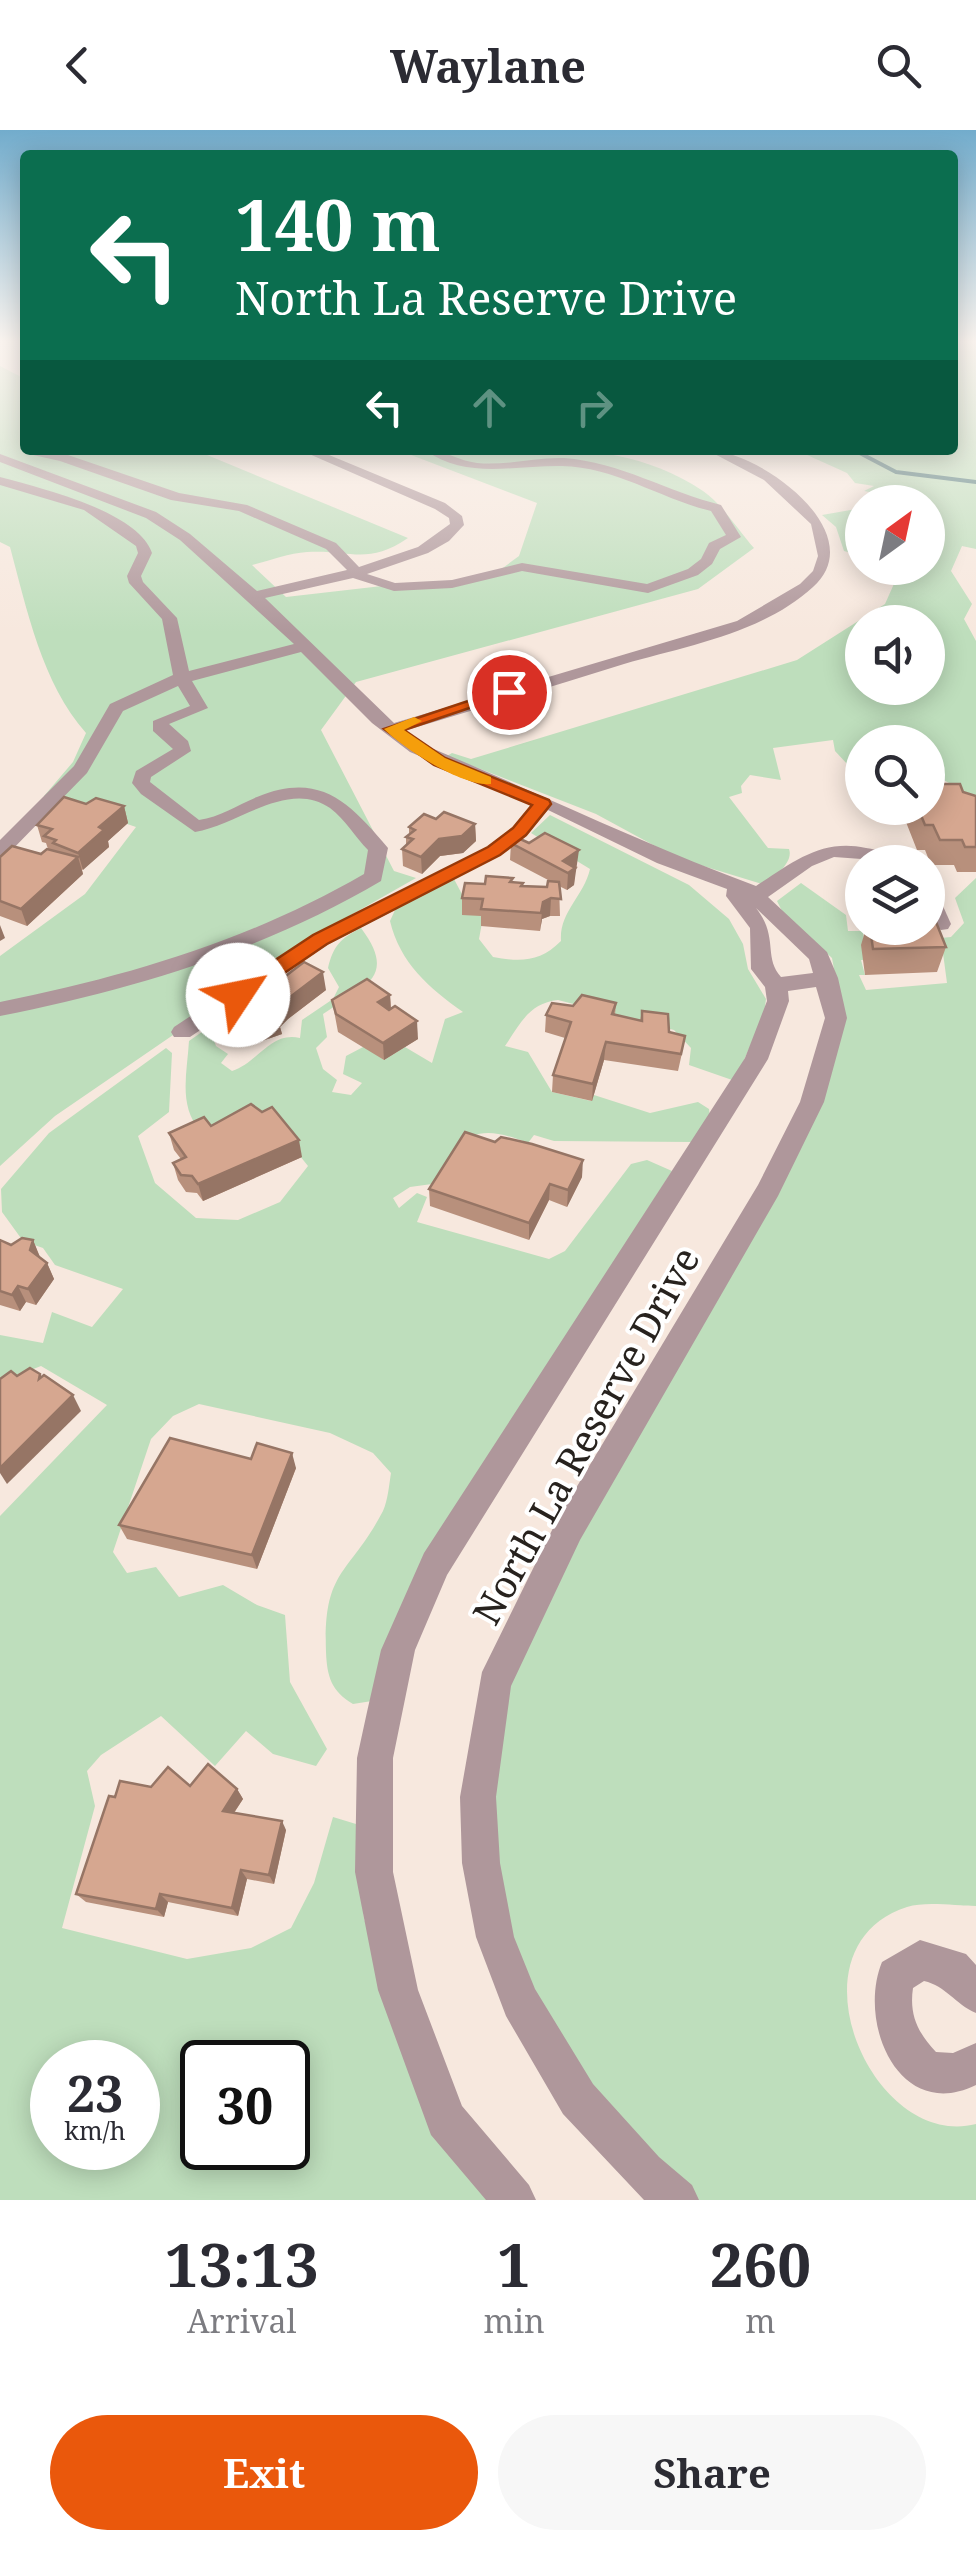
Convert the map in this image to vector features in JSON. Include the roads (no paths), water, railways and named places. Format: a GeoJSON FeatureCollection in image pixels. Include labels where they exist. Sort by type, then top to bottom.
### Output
{"type":"FeatureCollection","features":[{"type":"Feature","properties":{"kind":"street"},"geometry":{"type":"LineString","coordinates":[[50,455],[176,497],[242,508],[331,546],[354,572],[368,581],[404,588],[452,584],[522,567],[648,589],[693,572],[707,561],[714,546],[734,537],[716,508],[687,501],[644,480],[556,461],[474,466],[444,455]]}},
{"type":"Feature","properties":{"kind":"street"},"geometry":{"type":"LineString","coordinates":[[254,596],[354,572],[433,544],[453,532],[456,520],[440,506],[318,455]]}},
{"type":"Feature","properties":{"kind":"street"},"geometry":{"type":"LineString","coordinates":[[385,724],[742,624],[820,572],[825,540],[818,523],[769,478],[724,455]]}},
{"type":"Feature","properties":{"kind":"street","name":"North La Reserve Drive"},"geometry":{"type":"LineString","coordinates":[[0,458],[150,516],[185,537],[254,596],[301,647],[385,724],[440,761],[747,891],[818,956],[836,1018],[812,1102],[769,1188],[569,1530],[494,1684],[478,1798],[481,1863],[496,1937],[520,2002],[578,2099],[644,2172],[677,2200]]}},
{"type":"Feature","properties":{"kind":"street"},"geometry":{"type":"LineString","coordinates":[[0,481],[89,507],[142,544],[145,553],[134,576],[136,583],[169,618],[182,678],[200,708],[162,721],[158,727],[182,745],[182,751],[142,775],[140,783],[194,826],[215,823],[265,798],[292,793],[336,803],[378,848],[374,877],[258,940],[98,990],[0,1009]]}},
{"type":"Feature","properties":{"kind":"street"},"geometry":{"type":"LineString","coordinates":[[0,851],[82,768],[116,708],[182,678],[301,647]]}},
{"type":"Feature","properties":{"kind":"street"},"geometry":{"type":"LineString","coordinates":[[182,1032],[320,940],[494,851],[520,832],[543,804]]}},
{"type":"Feature","properties":{"kind":"street"},"geometry":{"type":"LineString","coordinates":[[826,978],[776,985],[762,969],[760,926],[736,896],[784,880],[815,853],[845,852]]}},
{"type":"Feature","properties":{"kind":"street"},"geometry":{"type":"LineString","coordinates":[[760,942],[802,939]]}},
{"type":"Feature","properties":{"kind":"street","name":"North La Reserve Drive"},"geometry":{"type":"LineString","coordinates":[[514,2200],[446,2120],[398,1990],[374,1872],[375,1758],[384,1712],[398,1650],[434,1564],[756,1060],[778,1001],[776,985]]}},
{"type":"Feature","properties":{"kind":"street"},"geometry":{"type":"LineString","coordinates":[[976,1993],[952,1968],[920,1960],[896,1976],[889,2010],[897,2037],[915,2062],[948,2076],[964,2072],[976,2063]]}},
{"type":"Feature","properties":{"kind":"waterway"},"geometry":{"type":"LineString","coordinates":[[864,455],[896,472],[976,482]]}}]}
